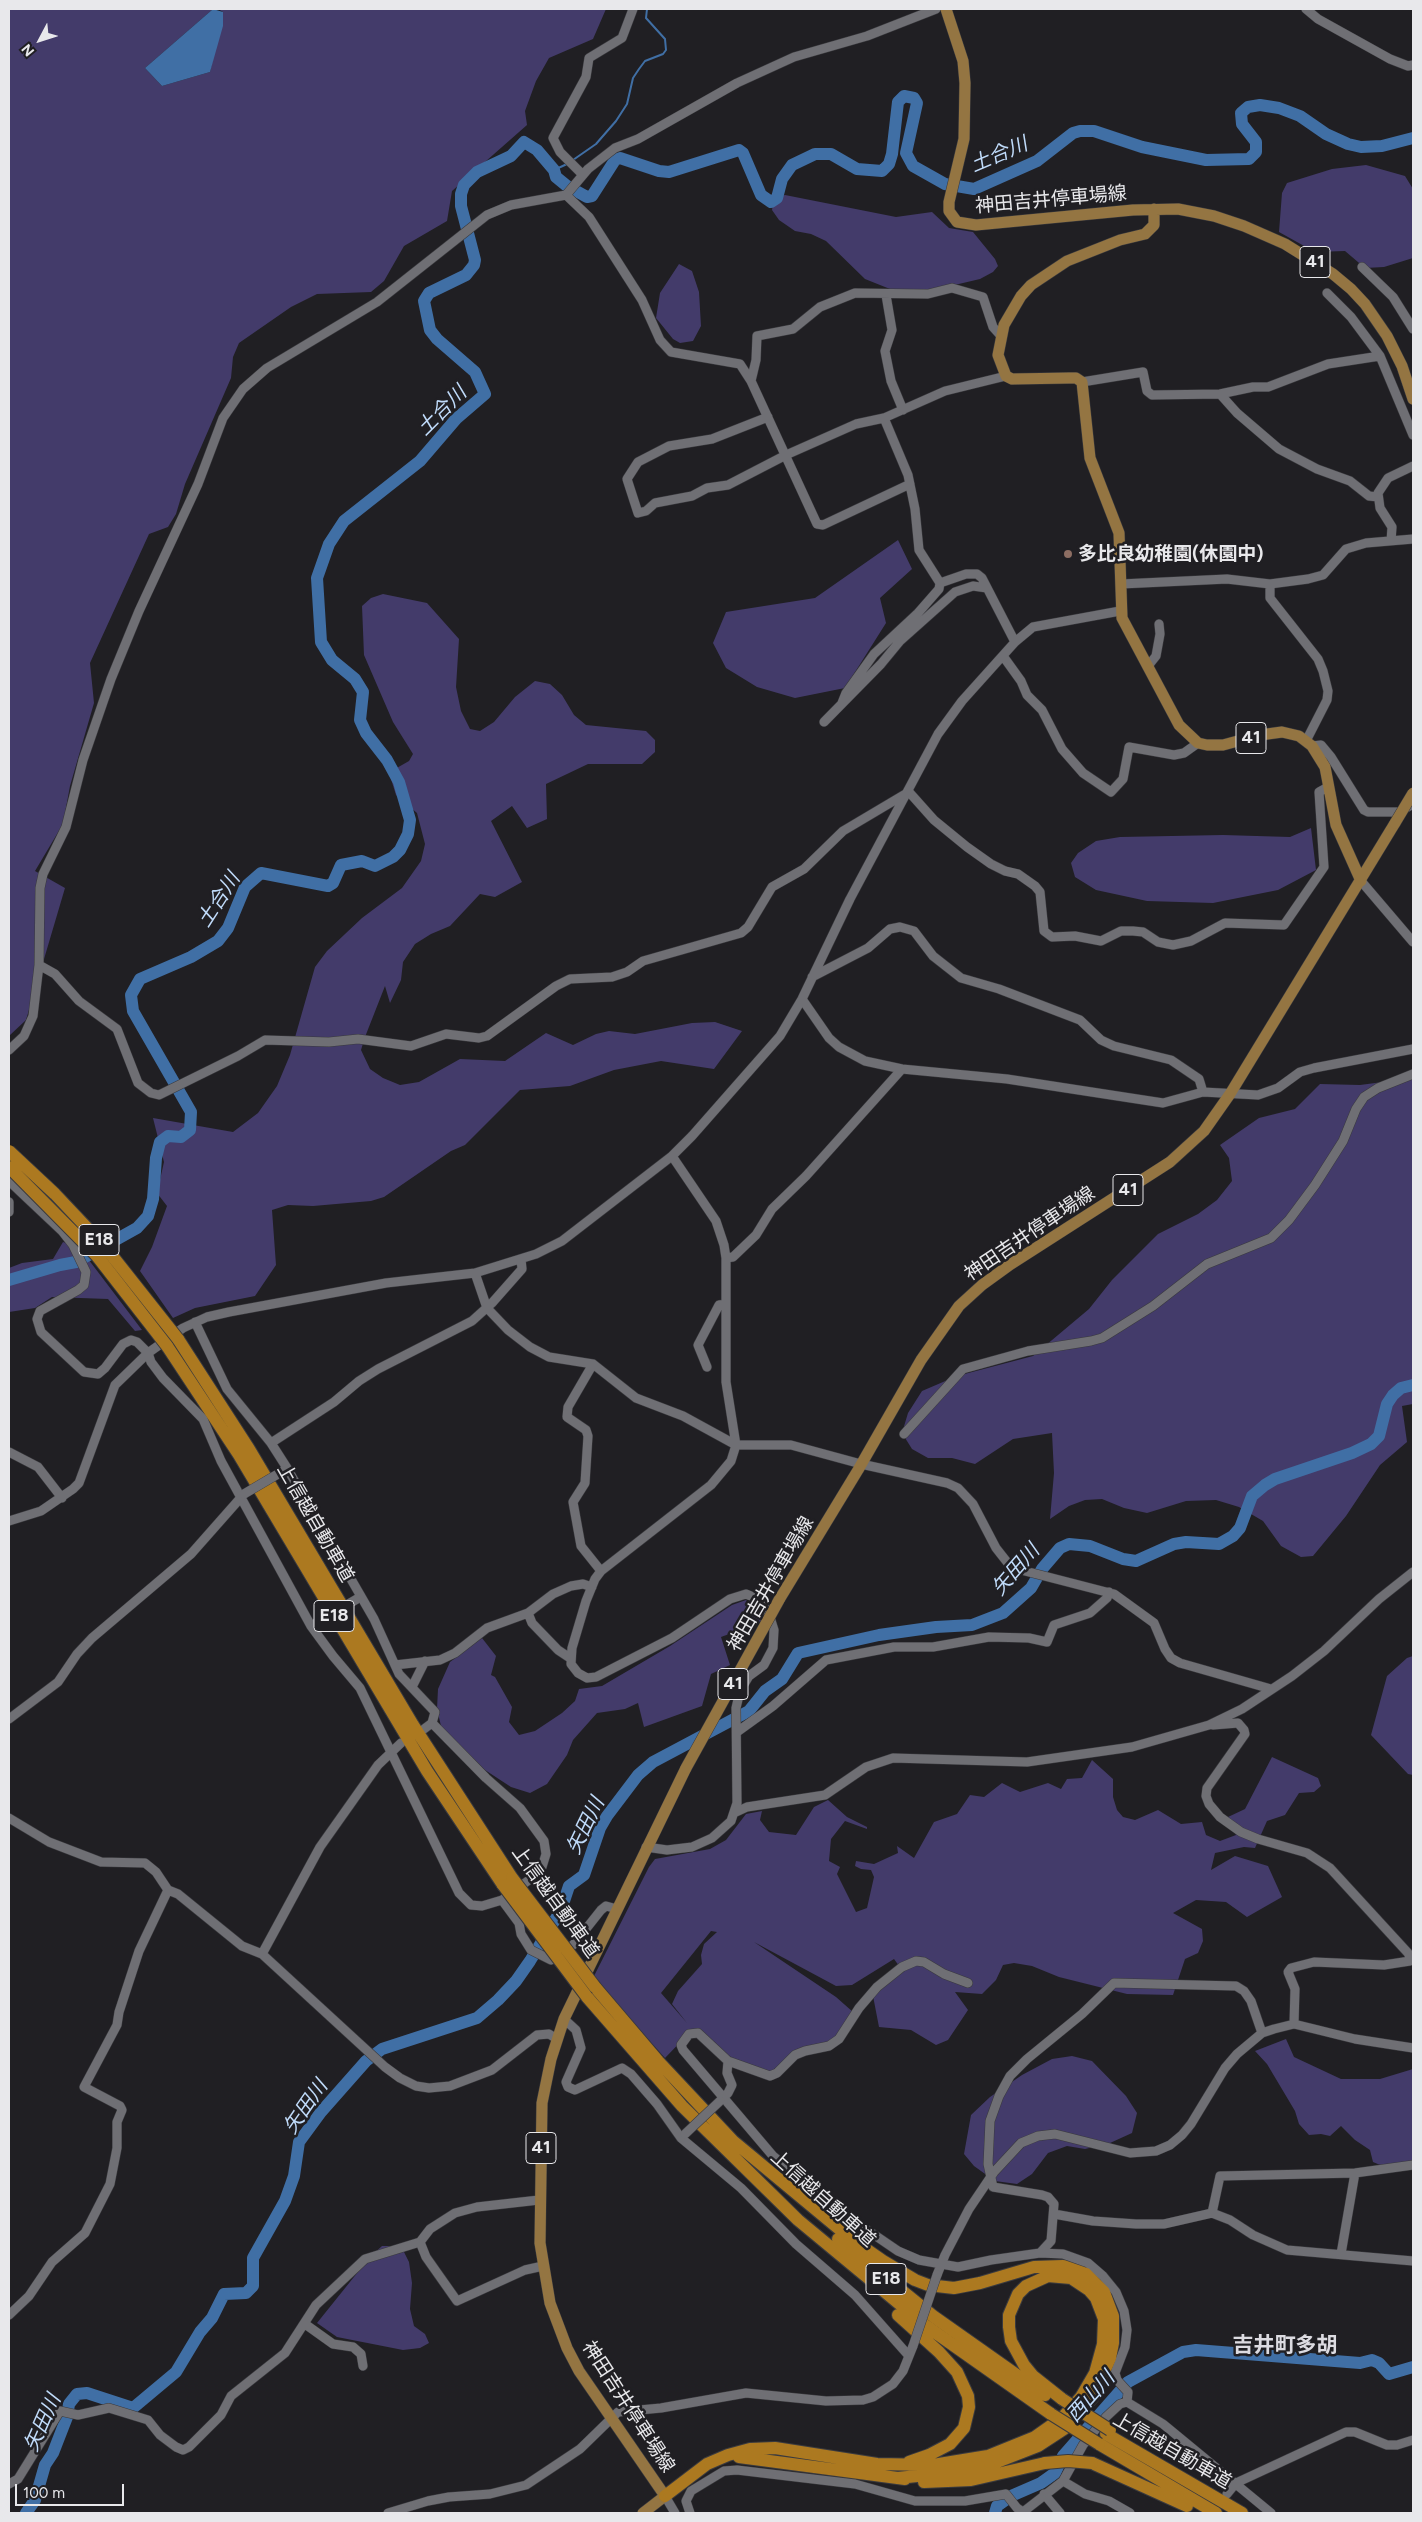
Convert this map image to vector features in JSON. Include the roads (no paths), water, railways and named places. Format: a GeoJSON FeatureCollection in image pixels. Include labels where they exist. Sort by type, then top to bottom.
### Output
{"type":"FeatureCollection","features":[{"type":"Feature","properties":{"kind":"highway","name":"上信越自動車道"},"geometry":{"type":"LineString","coordinates":[[9,1150],[100,1241],[172,1342],[427,1771],[591,1992],[682,2106],[758,2183],[880,2290],[961,2352],[1057,2406],[1105,2436],[1216,2513]]}},
{"type":"Feature","properties":{"kind":"highway","name":"上信越自動車道"},"geometry":{"type":"LineString","coordinates":[[9,1167],[97,1256],[172,1342]]}},
{"type":"Feature","properties":{"kind":"highway","name":"上信越自動車道"},"geometry":{"type":"LineString","coordinates":[[591,1992],[727,2136],[806,2210],[888,2280],[974,2347],[1057,2406]]}},
{"type":"Feature","properties":{"kind":"highway"},"geometry":{"type":"LineString","coordinates":[[727,2136],[850,2238],[888,2265],[915,2280],[928,2285],[954,2288],[980,2283],[1034,2267],[1063,2266],[1086,2274],[1104,2292],[1113,2316],[1113,2343],[1110,2358],[1093,2397],[1064,2429],[1038,2446],[992,2464],[955,2472],[898,2478]]}},
{"type":"Feature","properties":{"kind":"highway"},"geometry":{"type":"LineString","coordinates":[[758,2183],[789,2216],[939,2352],[957,2372],[964,2384],[968,2396],[968,2418],[964,2428],[950,2444],[917,2460],[876,2464]]}},
{"type":"Feature","properties":{"kind":"highway"},"geometry":{"type":"LineString","coordinates":[[665,2496],[694,2473],[716,2460],[750,2449],[776,2448],[876,2464],[933,2465],[988,2456],[1035,2437],[1072,2409],[1095,2373],[1103,2344],[1104,2319],[1096,2298],[1081,2283],[1071,2278],[1048,2276],[1032,2282],[1018,2294],[1009,2315],[1008,2327],[1011,2341],[1024,2365],[1057,2406]]}},
{"type":"Feature","properties":{"kind":"highway","name":"上信越自動車道"},"geometry":{"type":"LineString","coordinates":[[1105,2436],[1243,2513]]}},
{"type":"Feature","properties":{"kind":"highway"},"geometry":{"type":"LineString","coordinates":[[716,2460],[737,2456],[761,2458],[921,2482],[954,2482],[1068,2460],[1092,2463],[1127,2477],[1203,2513]]}},
{"type":"Feature","properties":{"kind":"main road","name":"神田吉井停車場線"},"geometry":{"type":"LineString","coordinates":[[946,9],[963,61],[965,84],[964,139],[952,186],[949,211],[956,222],[966,225],[1154,209],[1190,210],[1244,226],[1285,244],[1333,274],[1351,289],[1377,319],[1396,353],[1413,399]]}},
{"type":"Feature","properties":{"kind":"main road","name":"神田吉井停車場線"},"geometry":{"type":"LineString","coordinates":[[1006,376],[998,355],[1001,336],[1012,312],[1031,285],[1067,261],[1120,240],[1145,234],[1154,225],[1154,209]]}},
{"type":"Feature","properties":{"kind":"main road"},"geometry":{"type":"LineString","coordinates":[[1006,376],[1019,381],[1076,378],[1082,382],[1090,458],[1119,533],[1120,610],[1179,724],[1198,743]]}},
{"type":"Feature","properties":{"kind":"main road","name":"41"},"geometry":{"type":"LineString","coordinates":[[1198,743],[1224,745],[1260,735],[1282,732],[1299,736],[1309,743]]}},
{"type":"Feature","properties":{"kind":"main road"},"geometry":{"type":"LineString","coordinates":[[1309,743],[1325,767],[1336,825],[1361,881]]}},
{"type":"Feature","properties":{"kind":"main road","name":"神田吉井停車場線"},"geometry":{"type":"LineString","coordinates":[[643,2513],[665,2496],[611,2419],[567,2348],[550,2303],[543,2266],[539,2200],[542,2102],[557,2039],[564,2019],[686,1768],[779,1600],[921,1360],[959,1306],[982,1285],[1011,1264],[1170,1162],[1204,1131],[1230,1094],[1413,793]]}},
{"type":"Feature","properties":{"kind":"street"},"geometry":{"type":"LineString","coordinates":[[583,175],[560,152],[553,138],[586,77],[588,58],[622,38],[632,9]]}},
{"type":"Feature","properties":{"kind":"street"},"geometry":{"type":"LineString","coordinates":[[9,1050],[24,1036],[34,1016],[38,964],[40,888],[43,874],[66,828],[83,760],[124,646],[178,531],[219,427],[233,402],[267,368],[377,302],[487,215],[511,205],[566,195],[583,175],[615,148],[638,139],[737,83],[794,57],[867,36],[936,9]]}},
{"type":"Feature","properties":{"kind":"street"},"geometry":{"type":"LineString","coordinates":[[1306,9],[1318,19],[1390,59],[1408,66],[1413,64]]}},
{"type":"Feature","properties":{"kind":"street"},"geometry":{"type":"LineString","coordinates":[[566,195],[589,217],[642,300],[660,340],[671,352],[740,364],[751,381],[817,524],[823,525],[910,484]]}},
{"type":"Feature","properties":{"kind":"street"},"geometry":{"type":"LineString","coordinates":[[1362,267],[1393,298],[1413,329]]}},
{"type":"Feature","properties":{"kind":"street"},"geometry":{"type":"LineString","coordinates":[[751,381],[756,360],[757,336],[794,329],[820,307],[855,293],[886,295],[928,294],[952,288],[983,297],[994,327],[1001,336]]}},
{"type":"Feature","properties":{"kind":"street"},"geometry":{"type":"LineString","coordinates":[[1327,293],[1351,318],[1380,356],[1413,435]]}},
{"type":"Feature","properties":{"kind":"street"},"geometry":{"type":"LineString","coordinates":[[886,295],[892,330],[885,351],[891,381],[903,410]]}},
{"type":"Feature","properties":{"kind":"street"},"geometry":{"type":"LineString","coordinates":[[1082,382],[1143,372],[1147,391],[1152,395],[1220,394],[1253,387],[1268,387],[1328,364],[1380,356]]}},
{"type":"Feature","properties":{"kind":"street"},"geometry":{"type":"LineString","coordinates":[[768,417],[712,439],[670,446],[638,462],[627,479],[638,512],[646,512],[655,503],[692,496],[707,488],[728,485],[786,455],[856,424],[884,418],[945,391],[1006,376]]}},
{"type":"Feature","properties":{"kind":"street"},"geometry":{"type":"LineString","coordinates":[[1220,394],[1238,413],[1279,449],[1317,469],[1350,481],[1369,496],[1378,497]]}},
{"type":"Feature","properties":{"kind":"street"},"geometry":{"type":"LineString","coordinates":[[842,703],[846,693],[874,654],[918,613],[939,589],[940,583],[918,550],[910,484],[884,418]]}},
{"type":"Feature","properties":{"kind":"street"},"geometry":{"type":"LineString","coordinates":[[1392,540],[1392,527],[1380,508],[1378,497],[1381,486],[1388,478],[1413,466]]}},
{"type":"Feature","properties":{"kind":"street"},"geometry":{"type":"LineString","coordinates":[[1121,584],[1227,579],[1270,584],[1324,574],[1346,549],[1366,543],[1413,539]]}},
{"type":"Feature","properties":{"kind":"street"},"geometry":{"type":"LineString","coordinates":[[940,583],[966,574],[977,574],[987,588],[1015,642]]}},
{"type":"Feature","properties":{"kind":"street"},"geometry":{"type":"LineString","coordinates":[[1270,584],[1270,598],[1318,659],[1324,671],[1328,691],[1327,700],[1309,743],[1321,745],[1331,757],[1364,810],[1368,812],[1399,812],[1413,804]]}},
{"type":"Feature","properties":{"kind":"street"},"geometry":{"type":"LineString","coordinates":[[824,722],[881,664],[900,641],[955,592],[973,586],[987,588]]}},
{"type":"Feature","properties":{"kind":"street"},"geometry":{"type":"LineString","coordinates":[[9,1521],[32,1515],[62,1498],[78,1483],[115,1385],[148,1353],[195,1322],[228,1312],[386,1283],[475,1273],[522,1259],[562,1241],[672,1156],[780,1036],[802,999],[850,899],[951,715],[1015,642],[1034,626],[1120,610]]}},
{"type":"Feature","properties":{"kind":"street"},"geometry":{"type":"LineString","coordinates":[[1148,666],[1156,656],[1160,634],[1159,624]]}},
{"type":"Feature","properties":{"kind":"street"},"geometry":{"type":"LineString","coordinates":[[1003,656],[1021,681],[1027,695],[1042,710],[1062,749],[1083,773],[1111,792],[1123,779],[1129,746],[1174,755],[1184,752],[1198,743]]}},
{"type":"Feature","properties":{"kind":"street"},"geometry":{"type":"LineString","coordinates":[[909,792],[934,820],[967,847],[992,864],[1005,871],[1018,874],[1035,886],[1040,892],[1044,931],[1052,937],[1075,936],[1102,941],[1120,930],[1142,932],[1158,942],[1173,944],[1191,940],[1225,923],[1284,925],[1324,867],[1319,792],[1328,787]]}},
{"type":"Feature","properties":{"kind":"street"},"geometry":{"type":"LineString","coordinates":[[38,964],[55,974],[79,1001],[117,1029],[138,1083],[151,1093],[159,1095],[265,1040],[329,1042],[358,1039],[411,1046],[446,1034],[480,1038],[487,1036],[556,986],[570,979],[612,977],[627,972],[643,961],[741,933],[748,927],[772,887],[804,870],[843,831],[909,792]]}},
{"type":"Feature","properties":{"kind":"street"},"geometry":{"type":"LineString","coordinates":[[1361,881],[1413,942]]}},
{"type":"Feature","properties":{"kind":"street"},"geometry":{"type":"LineString","coordinates":[[812,977],[868,948],[890,929],[900,927],[914,931],[933,956],[961,978],[999,989],[1080,1020],[1101,1040],[1114,1046],[1172,1060],[1200,1079],[1203,1092]]}},
{"type":"Feature","properties":{"kind":"street"},"geometry":{"type":"LineString","coordinates":[[802,999],[822,1029],[839,1047],[865,1061],[902,1069],[1007,1079],[1163,1104],[1203,1092],[1258,1095],[1268,1092],[1300,1072],[1413,1049]]}},
{"type":"Feature","properties":{"kind":"street"},"geometry":{"type":"LineString","coordinates":[[726,1258],[733,1257],[756,1235],[772,1209],[806,1176],[902,1069]]}},
{"type":"Feature","properties":{"kind":"street"},"geometry":{"type":"LineString","coordinates":[[904,1434],[962,1369],[1028,1351],[1091,1342],[1102,1338],[1153,1306],[1207,1264],[1271,1238],[1289,1220],[1315,1185],[1343,1141],[1356,1109],[1364,1097],[1378,1088],[1413,1074]]}},
{"type":"Feature","properties":{"kind":"street"},"geometry":{"type":"LineString","coordinates":[[646,1847],[667,1850],[702,1843],[725,1828],[734,1813],[738,1793],[736,1708],[740,1691],[749,1676],[764,1665],[773,1648],[774,1630],[769,1614],[758,1599],[746,1594],[730,1599],[685,1630],[596,1678],[582,1676],[571,1664],[570,1658],[592,1587],[601,1571],[711,1485],[731,1461],[736,1445],[726,1382],[726,1258],[722,1234],[716,1221],[672,1156]]}},
{"type":"Feature","properties":{"kind":"street"},"geometry":{"type":"LineString","coordinates":[[9,1181],[62,1232],[73,1245],[86,1272],[84,1285],[40,1311],[37,1319],[41,1332],[84,1372],[98,1374],[105,1368],[117,1349],[131,1340],[137,1342],[148,1353],[151,1362],[163,1378],[203,1419],[221,1461],[313,1625],[333,1656],[360,1688],[459,1893],[471,1905],[482,1906],[502,1900],[533,1877],[542,1867],[546,1854],[544,1841],[520,1808],[428,1726],[435,1712],[399,1674],[359,1597],[271,1443],[227,1389],[195,1322]]}},
{"type":"Feature","properties":{"kind":"street"},"geometry":{"type":"LineString","coordinates":[[9,1202],[9,1212]]}},
{"type":"Feature","properties":{"kind":"street"},"geometry":{"type":"LineString","coordinates":[[271,1443],[334,1402],[359,1381],[455,1331],[487,1308],[522,1269],[522,1259]]}},
{"type":"Feature","properties":{"kind":"street"},"geometry":{"type":"LineString","coordinates":[[475,1273],[487,1308],[516,1335],[549,1357],[593,1364],[636,1398],[684,1416],[736,1445],[791,1445],[861,1464],[947,1483],[958,1488],[973,1504],[996,1548],[1007,1562],[1021,1570],[1109,1592],[1154,1623],[1165,1650],[1171,1658],[1180,1663],[1271,1689]]}},
{"type":"Feature","properties":{"kind":"street"},"geometry":{"type":"LineString","coordinates":[[707,1367],[698,1345],[720,1305],[726,1304]]}},
{"type":"Feature","properties":{"kind":"street"},"geometry":{"type":"LineString","coordinates":[[593,1364],[568,1407],[567,1417],[586,1430],[588,1436],[585,1483],[573,1502],[581,1546],[601,1571]]}},
{"type":"Feature","properties":{"kind":"street"},"geometry":{"type":"LineString","coordinates":[[9,1452],[38,1467],[62,1498]]}},
{"type":"Feature","properties":{"kind":"street"},"geometry":{"type":"LineString","coordinates":[[9,1719],[58,1682],[77,1654],[92,1638],[191,1554],[242,1496],[285,1469]]}},
{"type":"Feature","properties":{"kind":"street"},"geometry":{"type":"LineString","coordinates":[[734,1813],[747,1807],[825,1795],[866,1767],[893,1758],[965,1758],[1027,1762],[1132,1747],[1209,1725],[1242,1709],[1324,1651],[1379,1599],[1413,1572]]}},
{"type":"Feature","properties":{"kind":"street"},"geometry":{"type":"LineString","coordinates":[[395,1665],[440,1660],[455,1652],[488,1628],[528,1613],[553,1594],[571,1586],[583,1584],[592,1587]]}},
{"type":"Feature","properties":{"kind":"street"},"geometry":{"type":"LineString","coordinates":[[737,1728],[774,1706],[826,1660],[894,1648],[933,1647],[989,1637],[1029,1638],[1047,1642],[1054,1625],[1090,1612],[1107,1598],[1109,1592]]}},
{"type":"Feature","properties":{"kind":"street"},"geometry":{"type":"LineString","coordinates":[[313,1625],[359,1597]]}},
{"type":"Feature","properties":{"kind":"street"},"geometry":{"type":"LineString","coordinates":[[528,1613],[532,1623],[558,1650],[570,1658]]}},
{"type":"Feature","properties":{"kind":"street"},"geometry":{"type":"LineString","coordinates":[[412,1687],[425,1661]]}},
{"type":"Feature","properties":{"kind":"street"},"geometry":{"type":"LineString","coordinates":[[1209,1725],[1238,1723],[1244,1730],[1244,1734],[1207,1788],[1208,1804],[1220,1817],[1241,1832],[1258,1839],[1308,1853],[1330,1868],[1408,1953],[1411,1959],[1410,1961],[1384,1965],[1314,1962],[1291,1968],[1288,1972],[1295,1989],[1294,2024]]}},
{"type":"Feature","properties":{"kind":"street"},"geometry":{"type":"LineString","coordinates":[[262,1954],[320,1847],[378,1765],[401,1744]]}},
{"type":"Feature","properties":{"kind":"street"},"geometry":{"type":"LineString","coordinates":[[9,1818],[49,1842],[101,1862],[145,1863],[156,1872],[168,1890],[242,1946],[262,1954],[385,2067],[400,2078],[416,2086],[430,2088],[450,2086],[492,2070],[537,2035],[549,2034],[557,2039]]}},
{"type":"Feature","properties":{"kind":"street"},"geometry":{"type":"LineString","coordinates":[[9,2315],[29,2296],[52,2262],[85,2233],[110,2184],[117,2148],[117,2122],[122,2110],[120,2106],[84,2087],[117,2025],[119,2012],[139,1951],[168,1890]]}},
{"type":"Feature","properties":{"kind":"street"},"geometry":{"type":"LineString","coordinates":[[502,1900],[518,1923],[521,1934],[530,1950],[551,1960],[558,1958],[574,1944],[606,1906],[617,1909]]}},
{"type":"Feature","properties":{"kind":"street"},"geometry":{"type":"LineString","coordinates":[[968,1983],[916,1961],[902,1967],[877,1987],[859,2008],[839,2039],[829,2046],[795,2055],[777,2073],[770,2076],[728,2060],[698,2033],[688,2034],[681,2045],[722,2099],[773,2156],[851,2219],[898,2250],[919,2260],[958,2267],[1040,2253],[1063,2254],[1088,2263],[1103,2276],[1116,2292],[1124,2311],[1127,2330],[1125,2348],[1115,2373],[1117,2380],[1128,2392],[1128,2402]]}},
{"type":"Feature","properties":{"kind":"street"},"geometry":{"type":"LineString","coordinates":[[1040,2253],[1051,2241],[1054,2204],[1048,2197],[993,2187],[988,2164],[990,2121],[998,2096],[1010,2076],[1026,2059],[1082,2014],[1114,1983],[1236,1986],[1244,1990],[1251,2001],[1262,2033]]}},
{"type":"Feature","properties":{"kind":"street"},"geometry":{"type":"LineString","coordinates":[[564,2019],[576,2030],[581,2048],[566,2082],[568,2087],[575,2090],[622,2068],[639,2082],[683,2136],[741,2188],[796,2244],[855,2295],[909,2356]]}},
{"type":"Feature","properties":{"kind":"street"},"geometry":{"type":"LineString","coordinates":[[388,2513],[449,2496],[490,2494],[526,2485],[580,2449],[618,2412],[661,2408],[746,2393],[826,2401],[862,2400],[883,2392],[894,2384],[903,2371],[937,2275],[969,2209],[1006,2156],[1022,2143],[1038,2136],[1068,2135],[1130,2154],[1156,2151],[1170,2145],[1191,2124],[1225,2068],[1246,2044],[1262,2033],[1294,2024],[1355,2039],[1413,2048]]}},
{"type":"Feature","properties":{"kind":"street"},"geometry":{"type":"LineString","coordinates":[[683,2136],[722,2099],[732,2085],[727,2073],[728,2060]]}},
{"type":"Feature","properties":{"kind":"street"},"geometry":{"type":"LineString","coordinates":[[1212,2213],[1220,2176],[1355,2173],[1413,2165]]}},
{"type":"Feature","properties":{"kind":"street"},"geometry":{"type":"LineString","coordinates":[[1341,2254],[1355,2173]]}},
{"type":"Feature","properties":{"kind":"street"},"geometry":{"type":"LineString","coordinates":[[9,2484],[18,2478],[60,2411],[78,2414],[109,2408],[148,2420],[160,2435],[176,2447],[183,2450],[189,2448],[221,2415],[231,2396],[285,2354],[316,2305],[365,2259],[420,2242],[430,2229],[456,2213],[477,2207],[539,2200]]}},
{"type":"Feature","properties":{"kind":"street"},"geometry":{"type":"LineString","coordinates":[[1054,2214],[1092,2221],[1164,2224],[1212,2213],[1230,2220],[1253,2235],[1287,2250],[1413,2261]]}},
{"type":"Feature","properties":{"kind":"street"},"geometry":{"type":"LineString","coordinates":[[420,2242],[426,2257],[457,2301],[525,2270],[543,2266]]}},
{"type":"Feature","properties":{"kind":"street"},"geometry":{"type":"LineString","coordinates":[[305,2324],[333,2344],[353,2348],[361,2354],[363,2366]]}},
{"type":"Feature","properties":{"kind":"street"},"geometry":{"type":"LineString","coordinates":[[690,2513],[686,2501],[691,2491],[724,2471],[737,2470],[855,2484],[915,2501],[966,2502],[1006,2494],[1017,2508],[1023,2512],[1063,2481],[1082,2445],[1106,2417],[1120,2404],[1128,2402],[1163,2424],[1271,2513]]}},
{"type":"Feature","properties":{"kind":"street"},"geometry":{"type":"LineString","coordinates":[[1227,2494],[1236,2483],[1346,2432],[1356,2432],[1387,2445],[1397,2445],[1413,2440]]}},
{"type":"Feature","properties":{"kind":"street"},"geometry":{"type":"LineString","coordinates":[[1063,2481],[1085,2494],[1109,2501],[1130,2513]]}},
{"type":"Feature","properties":{"kind":"street"},"geometry":{"type":"LineString","coordinates":[[1044,2494],[1060,2513]]}},
{"type":"Feature","properties":{"kind":"street"},"geometry":{"type":"LineString","coordinates":[[665,2496],[675,2513]]}},
{"type":"Feature","properties":{"kind":"water"},"geometry":{"type":"Polygon","coordinates":[[[213,9],[223,12],[223,26],[210,72],[162,86],[145,68],[213,9]]]}},
{"type":"Feature","properties":{"kind":"waterway"},"geometry":{"type":"LineString","coordinates":[[573,160],[596,144],[616,121],[627,104],[633,78],[645,61],[663,54],[666,50],[665,39],[646,18],[647,9]]}},
{"type":"Feature","properties":{"kind":"waterway","name":"土合川"},"geometry":{"type":"LineString","coordinates":[[9,1280],[76,1262],[137,1228],[148,1216],[153,1199],[156,1158],[160,1142],[168,1136],[181,1137],[190,1130],[191,1112],[133,1011],[131,995],[140,979],[191,957],[218,941],[228,928],[245,887],[261,873],[328,886],[333,883],[341,865],[362,861],[375,866],[393,857],[400,850],[408,834],[410,820],[399,782],[387,760],[366,733],[360,720],[363,692],[355,679],[332,660],[321,642],[317,578],[329,544],[344,521],[420,461],[456,419],[485,394],[475,372],[437,339],[430,330],[424,301],[429,293],[466,275],[474,265],[475,260],[461,206],[461,194],[464,185],[477,172],[511,156],[524,142],[537,150],[554,170],[556,177],[567,186],[587,197],[592,196],[615,160],[620,158],[659,171],[669,172],[739,150],[743,153],[761,195],[771,202],[777,198],[782,179],[792,165],[815,154],[831,154],[857,169],[882,171],[889,164],[892,154],[898,102],[904,96],[914,98],[917,103],[906,153],[913,166],[945,184],[974,189],[1037,161],[1073,133],[1080,131],[1094,131],[1142,147],[1206,160],[1249,159],[1256,152],[1256,142],[1242,124],[1241,113],[1248,107],[1260,105],[1279,108],[1300,116],[1326,134],[1348,144],[1361,147],[1382,146],[1413,138]]}},
{"type":"Feature","properties":{"kind":"waterway"},"geometry":{"type":"LineString","coordinates":[[554,170],[567,164]]}},
{"type":"Feature","properties":{"kind":"waterway","name":"矢田川"},"geometry":{"type":"LineString","coordinates":[[26,2513],[35,2500],[45,2465],[53,2453],[67,2417],[69,2404],[77,2394],[87,2393],[133,2408],[176,2372],[200,2332],[212,2318],[224,2294],[246,2293],[253,2286],[253,2258],[285,2201],[294,2176],[299,2142],[321,2112],[366,2061],[382,2049],[477,2018],[498,2000],[516,1981],[530,1961],[561,1910],[569,1886],[584,1875],[600,1828],[607,1816],[638,1775],[653,1762],[749,1711],[765,1691],[782,1679],[798,1653],[879,1635],[936,1627],[972,1625],[1003,1613],[1031,1588],[1042,1569],[1060,1548],[1069,1544],[1090,1546],[1123,1559],[1136,1561],[1174,1544],[1186,1542],[1219,1544],[1233,1536],[1240,1528],[1252,1496],[1265,1485],[1275,1479],[1352,1453],[1371,1444],[1379,1436],[1387,1404],[1393,1395],[1401,1388],[1413,1385]]}},
{"type":"Feature","properties":{"kind":"waterway","name":"西山川"},"geometry":{"type":"LineString","coordinates":[[995,2513],[997,2506],[1011,2496],[1041,2483],[1055,2473],[1063,2456],[1128,2382],[1183,2352],[1196,2350],[1360,2363],[1372,2360],[1379,2363],[1389,2374],[1413,2367]]}},
{"type":"Feature","properties":{"kind":"place","name":"多比良幼稚園(休園中)"},"geometry":{"type":"Point","coordinates":[1068,554]}},
{"type":"Feature","properties":{"kind":"district","name":"吉井町多胡"},"geometry":{"type":"Point","coordinates":[1285,2346]}}]}
